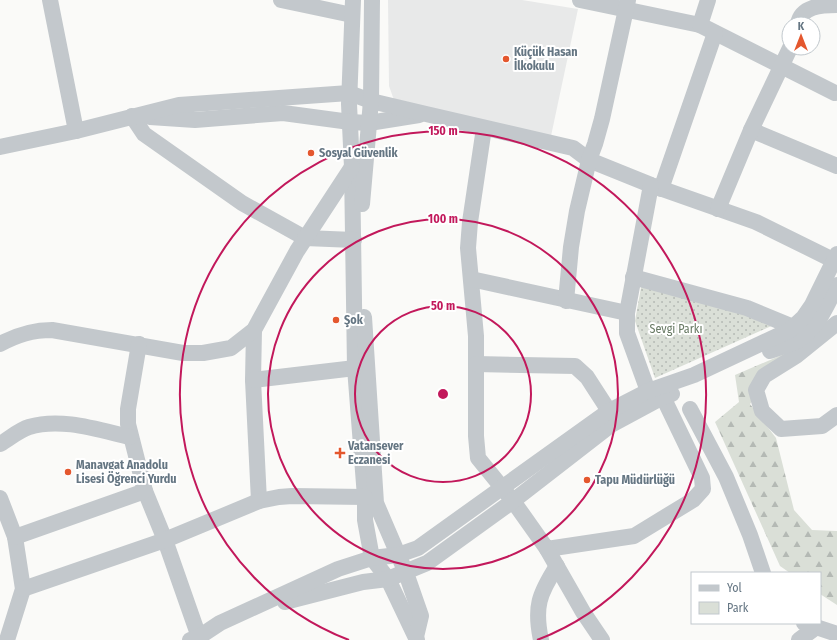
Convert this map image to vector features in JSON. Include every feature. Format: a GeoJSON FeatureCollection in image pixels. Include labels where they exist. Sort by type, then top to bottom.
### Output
{"type":"FeatureCollection","features":[{"type":"Feature","properties":{"kind":"street"},"geometry":{"type":"LineString","coordinates":[[50,0],[76,130]]}},
{"type":"Feature","properties":{"kind":"street"},"geometry":{"type":"LineString","coordinates":[[281,0],[352,8],[349,93],[354,240],[355,368],[365,497],[365,520],[372,558],[388,579],[416,638]]}},
{"type":"Feature","properties":{"kind":"street"},"geometry":{"type":"LineString","coordinates":[[372,0],[371,101],[361,212],[360,247],[376,503],[406,573],[422,616],[416,638]]}},
{"type":"Feature","properties":{"kind":"street"},"geometry":{"type":"LineString","coordinates":[[580,0],[627,4],[700,25],[835,93]]}},
{"type":"Feature","properties":{"kind":"street"},"geometry":{"type":"LineString","coordinates":[[700,25],[708,0]]}},
{"type":"Feature","properties":{"kind":"street"},"geometry":{"type":"LineString","coordinates":[[566,301],[571,247],[589,160],[602,119],[627,4]]}},
{"type":"Feature","properties":{"kind":"street"},"geometry":{"type":"LineString","coordinates":[[802,16],[808,9],[825,5],[837,5]]}},
{"type":"Feature","properties":{"kind":"street"},"geometry":{"type":"LineString","coordinates":[[648,391],[627,333],[627,313],[633,277],[656,187],[715,33]]}},
{"type":"Feature","properties":{"kind":"street"},"geometry":{"type":"LineString","coordinates":[[718,209],[751,130],[786,56]]}},
{"type":"Feature","properties":{"kind":"street"},"geometry":{"type":"LineString","coordinates":[[0,147],[179,105],[349,93],[371,101],[573,148],[589,160],[656,187],[756,222],[836,259],[812,305],[803,318],[782,336],[694,375],[648,391],[609,412],[418,548],[398,555],[372,558],[338,569],[220,623],[196,639],[165,540],[145,491],[130,437],[128,409],[139,344]]}},
{"type":"Feature","properties":{"kind":"street"},"geometry":{"type":"LineString","coordinates":[[132,116],[195,120],[283,113],[350,122],[369,123],[426,114]]}},
{"type":"Feature","properties":{"kind":"street"},"geometry":{"type":"LineString","coordinates":[[132,116],[144,134],[242,203],[305,238],[354,240]]}},
{"type":"Feature","properties":{"kind":"street"},"geometry":{"type":"LineString","coordinates":[[484,128],[470,222],[468,248],[476,364],[476,436],[478,458],[513,501],[548,549],[583,612],[602,640]]}},
{"type":"Feature","properties":{"kind":"street"},"geometry":{"type":"LineString","coordinates":[[751,130],[837,166]]}},
{"type":"Feature","properties":{"kind":"street"},"geometry":{"type":"LineString","coordinates":[[0,344],[14,336],[36,330],[52,330],[139,344],[183,353],[217,352],[231,348],[254,330],[305,238],[352,167]]}},
{"type":"Feature","properties":{"kind":"street"},"geometry":{"type":"LineString","coordinates":[[633,277],[747,308],[794,327]]}},
{"type":"Feature","properties":{"kind":"street"},"geometry":{"type":"LineString","coordinates":[[471,279],[566,301],[627,313]]}},
{"type":"Feature","properties":{"kind":"street"},"geometry":{"type":"LineString","coordinates":[[220,623],[285,602],[363,582],[388,579],[406,573],[427,563],[513,501],[611,425],[663,396],[676,393],[798,341],[811,330],[822,314],[837,285]]}},
{"type":"Feature","properties":{"kind":"street"},"geometry":{"type":"LineString","coordinates":[[837,323],[796,356],[764,376],[756,390],[762,412],[781,429],[822,426],[837,415]]}},
{"type":"Feature","properties":{"kind":"street"},"geometry":{"type":"LineString","coordinates":[[254,330],[253,380],[259,502]]}},
{"type":"Feature","properties":{"kind":"street"},"geometry":{"type":"LineString","coordinates":[[476,364],[575,366],[587,377],[609,412]]}},
{"type":"Feature","properties":{"kind":"street"},"geometry":{"type":"LineString","coordinates":[[253,380],[355,368]]}},
{"type":"Feature","properties":{"kind":"street"},"geometry":{"type":"LineString","coordinates":[[548,549],[634,536],[693,500],[703,489],[702,478],[663,396]]}},
{"type":"Feature","properties":{"kind":"street"},"geometry":{"type":"LineString","coordinates":[[690,409],[726,477],[750,535],[763,572]]}},
{"type":"Feature","properties":{"kind":"street"},"geometry":{"type":"LineString","coordinates":[[0,444],[29,427],[51,423],[72,425],[130,437]]}},
{"type":"Feature","properties":{"kind":"street"},"geometry":{"type":"LineString","coordinates":[[15,537],[145,491]]}},
{"type":"Feature","properties":{"kind":"street"},"geometry":{"type":"LineString","coordinates":[[23,589],[165,540],[259,502],[279,497],[292,496],[365,497]]}},
{"type":"Feature","properties":{"kind":"street"},"geometry":{"type":"LineString","coordinates":[[0,498],[15,537],[23,589],[7,640]]}},
{"type":"Feature","properties":{"kind":"street"},"geometry":{"type":"LineString","coordinates":[[541,640],[537,619],[539,598],[557,566]]}},
{"type":"Feature","properties":{"kind":"street"},"geometry":{"type":"LineString","coordinates":[[799,640],[809,626],[837,634]]}},
{"type":"Feature","properties":{"kind":"shaded area","name":"Küçük Hasan İlkokulu"},"geometry":{"type":"Polygon","coordinates":[[[388,0],[522,0],[578,9],[551,136],[394,100],[389,86],[388,0]]]}},
{"type":"Feature","properties":{"kind":"green space","name":"Sevgi Parkı"},"geometry":{"type":"Polygon","coordinates":[[[642,282],[778,323],[655,378],[635,321],[642,282]]]}},
{"type":"Feature","properties":{"kind":"green space"},"geometry":{"type":"Polygon","coordinates":[[[791,351],[750,404],[776,438],[794,510],[812,530],[837,531],[837,605],[821,595],[821,572],[789,572],[780,566],[715,422],[739,402],[735,375],[791,351]]]}},
{"type":"Feature","properties":{"kind":"place","name":"Küçük Hasan İlkokulu"},"geometry":{"type":"Point","coordinates":[506,59]}},
{"type":"Feature","properties":{"kind":"place","name":"Sosyal Güvenlik"},"geometry":{"type":"Point","coordinates":[311,153]}},
{"type":"Feature","properties":{"kind":"place","name":"Şok"},"geometry":{"type":"Point","coordinates":[336,320]}},
{"type":"Feature","properties":{"kind":"place","name":"Vatansever Eczanesi"},"geometry":{"type":"Point","coordinates":[340,453]}},
{"type":"Feature","properties":{"kind":"place","name":"Manavgat Anadolu Lisesi Öğrenci Yurdu"},"geometry":{"type":"Point","coordinates":[68,472]}},
{"type":"Feature","properties":{"kind":"place","name":"Tapu Müdürlüğü"},"geometry":{"type":"Point","coordinates":[587,480]}}]}
